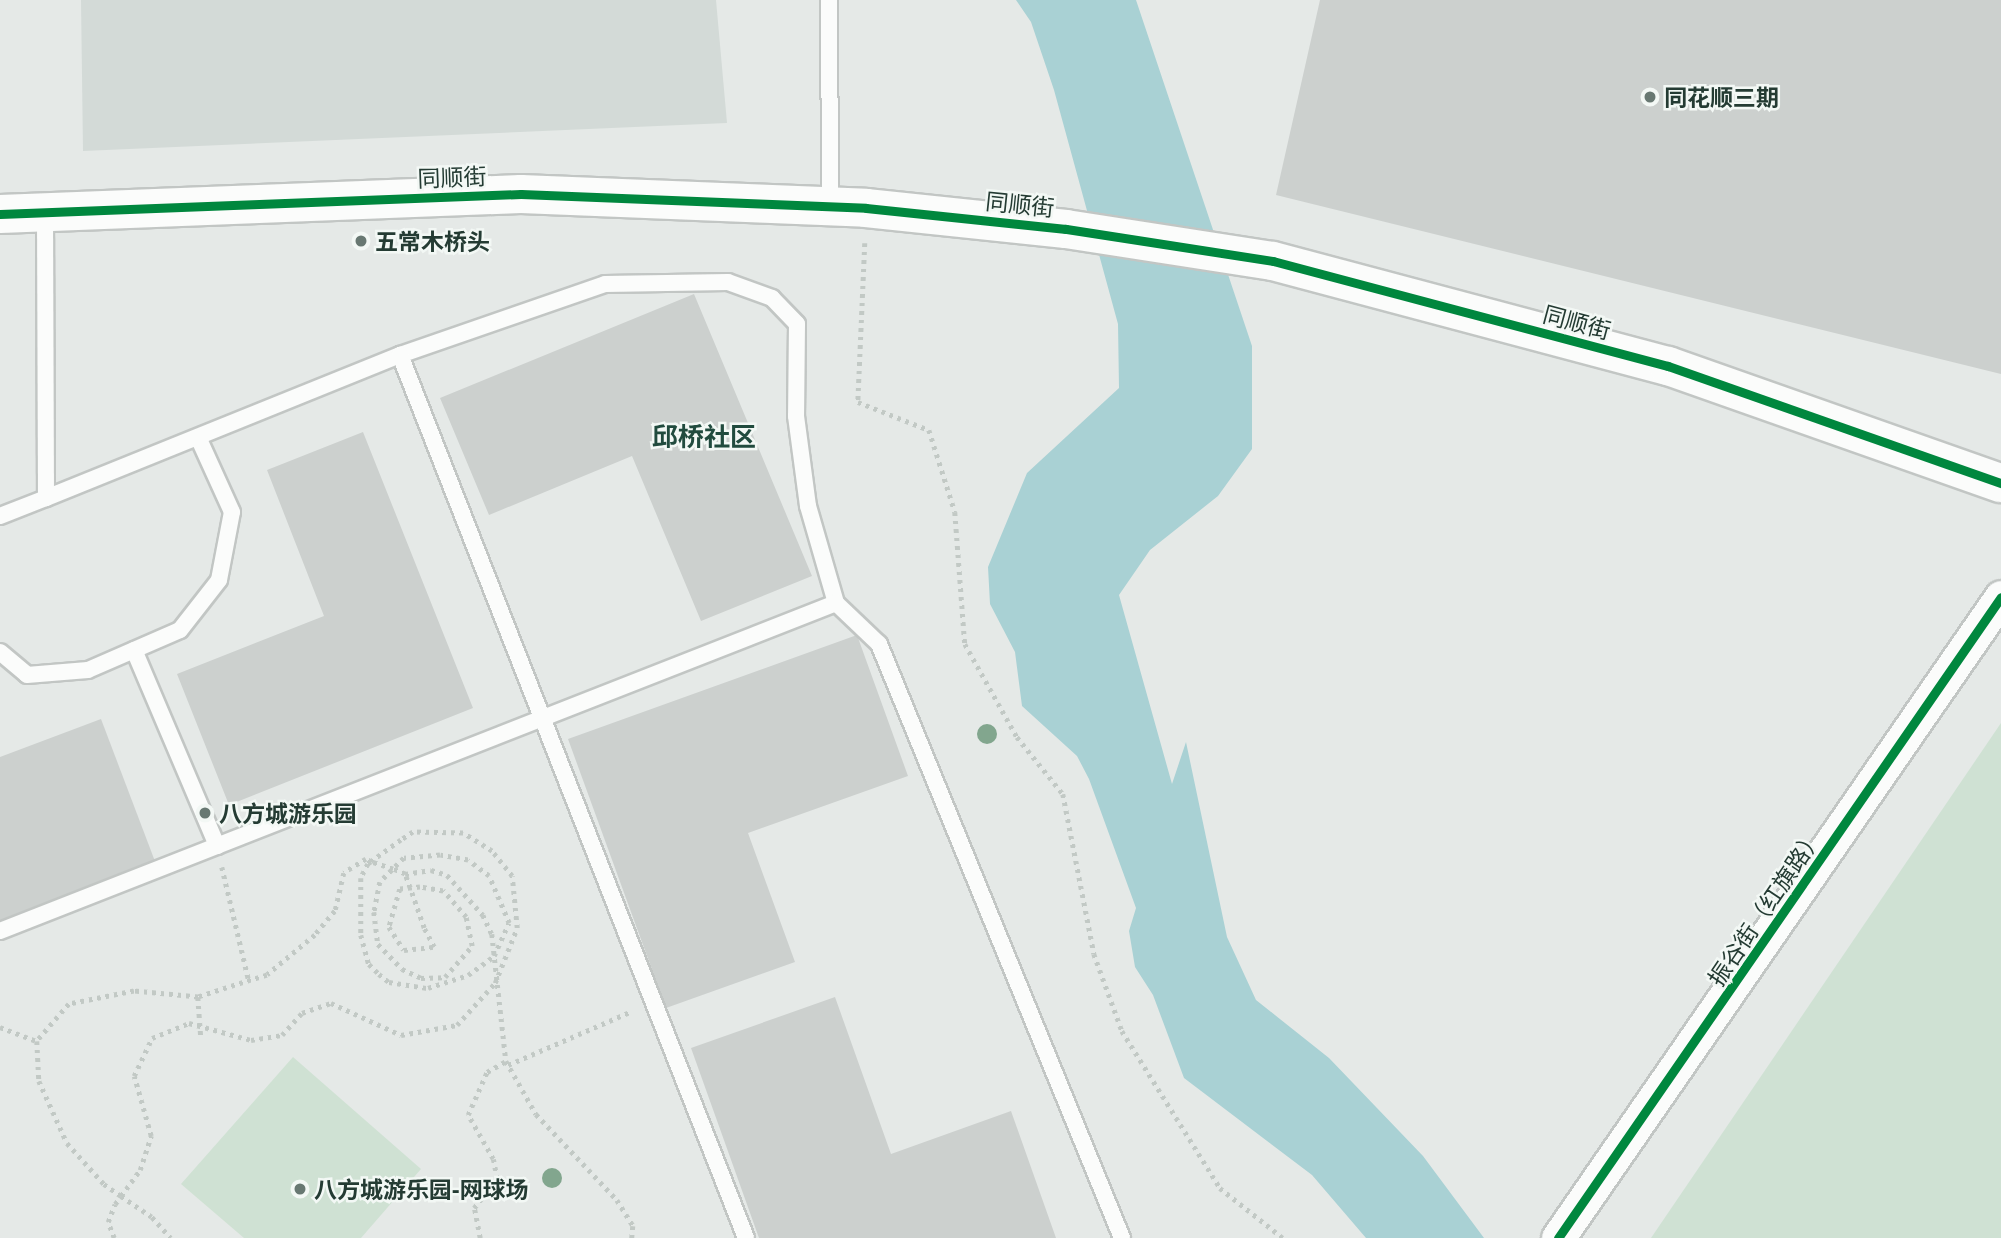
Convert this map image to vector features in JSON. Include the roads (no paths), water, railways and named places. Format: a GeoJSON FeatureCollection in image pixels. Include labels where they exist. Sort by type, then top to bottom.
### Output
{"type":"FeatureCollection","features":[{"type":"Feature","properties":{"kind":"street","name":"同顺街"},"geometry":{"type":"LineString","coordinates":[[0,214],[521,194],[848,207],[1066,229],[1273,261],[1668,366],[2001,483]]}},
{"type":"Feature","properties":{"kind":"street","name":"振谷街（红旗路）"},"geometry":{"type":"LineString","coordinates":[[1558,1238],[2001,597]]}},
{"type":"Feature","properties":{"kind":"lane"},"geometry":{"type":"LineString","coordinates":[[829,0],[848,207]]}},
{"type":"Feature","properties":{"kind":"lane"},"geometry":{"type":"LineString","coordinates":[[45,212],[46,498]]}},
{"type":"Feature","properties":{"kind":"lane"},"geometry":{"type":"LineString","coordinates":[[0,516],[400,355],[605,284],[728,282],[772,298],[797,324],[796,416],[808,506],[836,603],[879,644],[1122,1238]]}},
{"type":"Feature","properties":{"kind":"lane"},"geometry":{"type":"LineString","coordinates":[[400,355],[746,1238]]}},
{"type":"Feature","properties":{"kind":"lane"},"geometry":{"type":"LineString","coordinates":[[0,652],[27,675],[88,670],[180,631],[219,580],[232,512],[198,437]]}},
{"type":"Feature","properties":{"kind":"lane"},"geometry":{"type":"LineString","coordinates":[[0,931],[836,603]]}},
{"type":"Feature","properties":{"kind":"lane"},"geometry":{"type":"LineString","coordinates":[[134,650],[217,846]]}},
{"type":"Feature","properties":{"kind":"water"},"geometry":{"type":"Polygon","coordinates":[[[1016,0],[1136,0],[1252,346],[1252,449],[1218,496],[1150,550],[1119,595],[1172,784],[1186,742],[1227,937],[1256,1000],[1329,1058],[1423,1156],[1484,1238],[1366,1238],[1312,1175],[1184,1078],[1153,995],[1135,967],[1129,931],[1136,908],[1089,779],[1077,756],[1022,706],[1015,652],[990,604],[988,567],[1027,473],[1119,388],[1118,324],[1054,90],[1031,22],[1016,0]]]}},
{"type":"Feature","properties":{"kind":"place","name":"同花顺三期"},"geometry":{"type":"Point","coordinates":[1650,97]}},
{"type":"Feature","properties":{"kind":"place","name":"五常木桥头"},"geometry":{"type":"Point","coordinates":[361,241]}},
{"type":"Feature","properties":{"kind":"place","name":"八方城游乐园"},"geometry":{"type":"Point","coordinates":[205,813]}},
{"type":"Feature","properties":{"kind":"place","name":"八方城游乐园-网球场"},"geometry":{"type":"Point","coordinates":[300,1189]}},
{"type":"Feature","properties":{"kind":"district","name":"邱桥社区"},"geometry":{"type":"Point","coordinates":[704,437]}}]}
